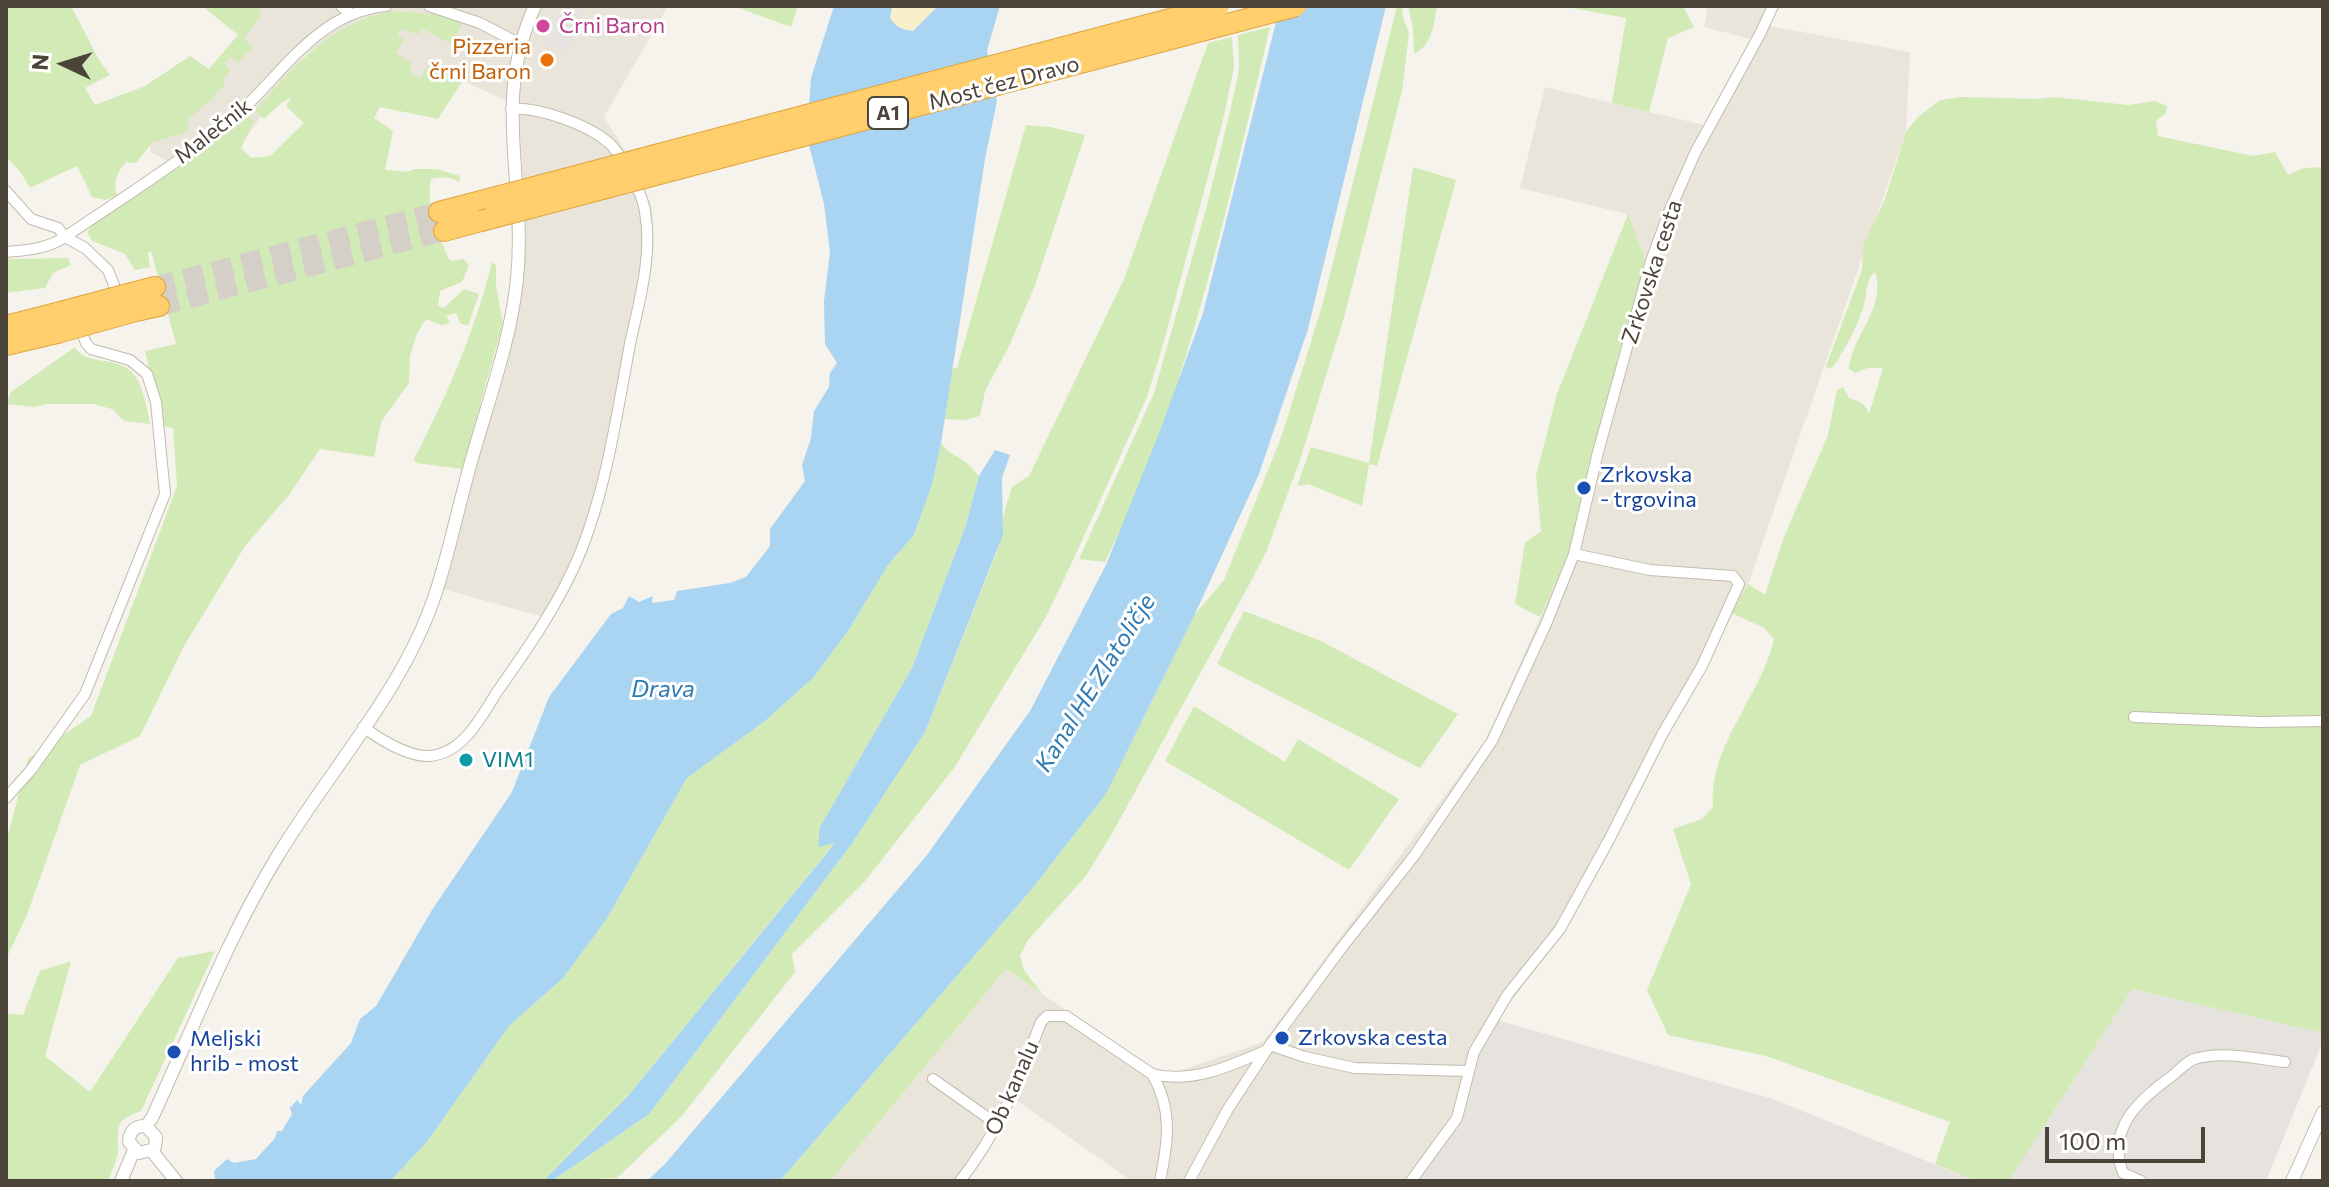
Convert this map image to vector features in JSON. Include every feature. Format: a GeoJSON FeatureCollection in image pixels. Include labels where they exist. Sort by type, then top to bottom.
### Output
{"type":"FeatureCollection","features":[{"type":"Feature","properties":{"kind":"highway","name":"Most čez Dravo"},"geometry":{"type":"LineString","coordinates":[[1219,6],[489,199],[441,222],[481,221],[1296,6]]}},
{"type":"Feature","properties":{"kind":"highway"},"geometry":{"type":"LineString","coordinates":[[6,345],[55,323],[157,296]]}},
{"type":"Feature","properties":{"kind":"highway"},"geometry":{"type":"LineString","coordinates":[[6,326],[55,323]]}},
{"type":"Feature","properties":{"kind":"street"},"geometry":{"type":"LineString","coordinates":[[341,6],[351,14]]}},
{"type":"Feature","properties":{"kind":"street","name":"Malečnik"},"geometry":{"type":"LineString","coordinates":[[6,252],[31,250],[54,244],[65,237],[248,107],[309,41],[351,14],[386,6]]}},
{"type":"Feature","properties":{"kind":"street"},"geometry":{"type":"LineString","coordinates":[[429,6],[480,23],[520,44]]}},
{"type":"Feature","properties":{"kind":"street"},"geometry":{"type":"LineString","coordinates":[[146,1126],[156,1137],[155,1147],[139,1153],[129,1142],[131,1133],[137,1127],[146,1126],[152,1118],[262,884],[306,810],[401,670],[423,630],[438,587],[516,294],[519,256],[512,82],[520,44],[535,6]]}},
{"type":"Feature","properties":{"kind":"street","name":"Zrkovska cesta"},"geometry":{"type":"LineString","coordinates":[[1189,1181],[1228,1109],[1270,1047],[1340,950],[1414,856],[1492,741],[1546,624],[1574,554],[1598,452],[1651,261],[1695,153],[1773,6]]}},
{"type":"Feature","properties":{"kind":"street"},"geometry":{"type":"LineString","coordinates":[[363,727],[395,746],[428,756],[454,748],[465,737],[551,609],[581,551],[609,456],[643,279],[647,244],[645,210],[630,169],[609,143],[561,118],[536,111],[511,109]]}},
{"type":"Feature","properties":{"kind":"street"},"geometry":{"type":"LineString","coordinates":[[6,191],[31,219],[58,228],[108,270],[114,285],[114,296],[109,303],[83,311],[78,316],[78,324],[91,349],[130,360],[147,374],[156,402],[165,494],[85,694],[31,770],[6,798]]}},
{"type":"Feature","properties":{"kind":"street"},"geometry":{"type":"LineString","coordinates":[[1411,1181],[1457,1118],[1474,1052],[1508,994],[1560,929],[1663,733],[1702,666],[1739,584],[1733,576],[1650,570],[1574,554]]}},
{"type":"Feature","properties":{"kind":"street"},"geometry":{"type":"LineString","coordinates":[[2134,717],[2323,721]]}},
{"type":"Feature","properties":{"kind":"street","name":"Ob kanalu"},"geometry":{"type":"LineString","coordinates":[[960,1181],[984,1150],[998,1125],[1041,1022],[1047,1016],[1066,1016],[1152,1074]]}},
{"type":"Feature","properties":{"kind":"street"},"geometry":{"type":"LineString","coordinates":[[1152,1074],[1167,1078],[1203,1074],[1270,1047],[1355,1068],[1468,1071]]}},
{"type":"Feature","properties":{"kind":"street"},"geometry":{"type":"LineString","coordinates":[[2141,1181],[2123,1173],[2119,1163],[2120,1141],[2137,1104],[2159,1083],[2195,1058],[2236,1057],[2285,1062]]}},
{"type":"Feature","properties":{"kind":"street"},"geometry":{"type":"LineString","coordinates":[[1152,1074],[1162,1090],[1168,1124],[1160,1181]]}},
{"type":"Feature","properties":{"kind":"street"},"geometry":{"type":"LineString","coordinates":[[933,1079],[998,1125]]}},
{"type":"Feature","properties":{"kind":"street"},"geometry":{"type":"LineString","coordinates":[[2292,1181],[2323,1112]]}},
{"type":"Feature","properties":{"kind":"street"},"geometry":{"type":"LineString","coordinates":[[121,1181],[134,1150]]}},
{"type":"Feature","properties":{"kind":"street"},"geometry":{"type":"LineString","coordinates":[[151,1150],[176,1181]]}},
{"type":"Feature","properties":{"kind":"shaded area"},"geometry":{"type":"Polygon","coordinates":[[[263,6],[668,6],[604,117],[634,164],[652,208],[654,243],[613,459],[551,619],[443,589],[506,359],[524,271],[526,234],[519,106],[445,73],[433,88],[393,68],[367,20],[334,34],[304,56],[246,137],[183,169],[150,152],[153,122],[219,62],[256,9],[263,6]]]}},
{"type":"Feature","properties":{"kind":"shaded area"},"geometry":{"type":"Polygon","coordinates":[[[562,6],[585,6],[568,50],[546,46],[562,6]]]}},
{"type":"Feature","properties":{"kind":"shaded area"},"geometry":{"type":"Polygon","coordinates":[[[1708,6],[1778,6],[1769,26],[1910,52],[1906,132],[1748,584],[1565,930],[1497,1020],[1473,1072],[1470,1096],[1462,1120],[1416,1181],[1132,1181],[1016,1100],[986,1153],[965,1181],[830,1181],[1006,969],[1152,1070],[1176,1072],[1263,1042],[1487,738],[1568,554],[1645,259],[1627,214],[1520,188],[1545,87],[1704,125],[1751,39],[1704,27],[1708,6]]]}},
{"type":"Feature","properties":{"kind":"shaded area"},"geometry":{"type":"Polygon","coordinates":[[[2132,989],[2323,1033],[2323,1041],[2266,1181],[2009,1181],[2132,989]]]}},
{"type":"Feature","properties":{"kind":"shaded area"},"geometry":{"type":"Polygon","coordinates":[[[1497,1020],[1770,1098],[1976,1181],[1416,1181],[1462,1120],[1479,1053],[1497,1020]]]}},
{"type":"Feature","properties":{"kind":"green space"},"geometry":{"type":"Polygon","coordinates":[[[6,6],[71,6],[110,75],[85,88],[95,105],[145,86],[190,56],[209,69],[238,35],[202,6],[265,6],[258,10],[261,16],[244,38],[253,47],[238,63],[230,57],[225,64],[230,71],[223,81],[225,84],[189,118],[187,132],[153,142],[136,163],[126,162],[117,177],[117,195],[106,200],[92,197],[77,166],[30,188],[6,156],[6,6]]]}},
{"type":"Feature","properties":{"kind":"green space"},"geometry":{"type":"Polygon","coordinates":[[[733,6],[798,6],[791,27],[733,6]]]}},
{"type":"Feature","properties":{"kind":"green space"},"geometry":{"type":"Polygon","coordinates":[[[1397,6],[1403,6],[1402,15],[1409,33],[1402,91],[1345,314],[1300,460],[1267,550],[1110,837],[1085,877],[1028,940],[1020,956],[1024,970],[1042,994],[1006,969],[830,1181],[780,1181],[1031,890],[1106,794],[1195,614],[1224,580],[1282,435],[1322,306],[1397,6]]]}},
{"type":"Feature","properties":{"kind":"green space"},"geometry":{"type":"Polygon","coordinates":[[[1408,6],[1437,6],[1428,40],[1414,54],[1413,29],[1408,6]]]}},
{"type":"Feature","properties":{"kind":"green space"},"geometry":{"type":"Polygon","coordinates":[[[1561,6],[1683,6],[1694,27],[1668,38],[1649,112],[1612,103],[1626,18],[1561,6]]]}},
{"type":"Feature","properties":{"kind":"green space"},"geometry":{"type":"Polygon","coordinates":[[[392,11],[435,14],[462,23],[452,44],[423,29],[418,34],[399,29],[398,35],[405,39],[395,53],[411,63],[410,72],[420,79],[428,66],[443,66],[465,77],[438,119],[380,107],[374,118],[393,131],[385,170],[408,172],[437,169],[460,176],[459,182],[446,178],[431,179],[430,199],[438,232],[450,261],[464,259],[469,265],[462,282],[440,291],[438,306],[444,308],[464,289],[479,294],[468,326],[460,323],[456,313],[446,316],[450,323],[442,325],[426,319],[417,333],[410,356],[409,383],[381,422],[374,457],[320,449],[289,495],[245,546],[184,646],[140,736],[80,765],[27,915],[6,959],[6,842],[28,759],[91,716],[177,486],[173,428],[163,426],[145,351],[176,344],[151,251],[148,253],[150,267],[135,270],[125,254],[92,241],[87,232],[249,116],[254,122],[241,148],[251,158],[270,156],[304,123],[286,106],[292,97],[264,119],[255,110],[300,62],[331,36],[348,26],[392,11]]]}},
{"type":"Feature","properties":{"kind":"green space"},"geometry":{"type":"Polygon","coordinates":[[[1270,27],[1201,304],[1148,468],[1105,562],[1079,559],[1154,393],[1230,112],[1239,70],[1238,35],[1270,27]]]}},
{"type":"Feature","properties":{"kind":"green space"},"geometry":{"type":"Polygon","coordinates":[[[1232,37],[1234,67],[1223,120],[1147,397],[1046,617],[954,768],[865,881],[792,954],[795,972],[681,1117],[617,1178],[552,1181],[649,1114],[853,842],[925,732],[999,547],[1012,487],[1029,476],[1124,279],[1208,43],[1232,37]]]}},
{"type":"Feature","properties":{"kind":"green space"},"geometry":{"type":"Polygon","coordinates":[[[1962,97],[2054,97],[2128,105],[2155,101],[2167,106],[2166,113],[2156,121],[2158,136],[2253,156],[2275,152],[2288,175],[2304,168],[2323,167],[2323,1033],[2132,989],[2009,1181],[1976,1181],[1935,1164],[1950,1122],[1766,1056],[1668,1035],[1647,990],[1691,884],[1673,829],[1702,819],[1713,807],[1719,762],[1758,681],[1774,639],[1764,628],[1732,613],[1748,584],[1765,595],[1784,537],[1828,435],[1837,390],[1843,387],[1849,398],[1862,403],[1869,414],[1883,368],[1868,368],[1855,373],[1849,369],[1851,357],[1873,310],[1877,285],[1875,272],[1868,282],[1865,301],[1852,335],[1834,366],[1828,369],[1826,366],[1862,270],[1863,245],[1885,199],[1906,132],[1918,117],[1940,100],[1962,97]]]}},
{"type":"Feature","properties":{"kind":"green space"},"geometry":{"type":"Polygon","coordinates":[[[1026,125],[1085,135],[1034,288],[985,391],[980,416],[964,420],[944,419],[952,369],[957,368],[1026,125]]]}},
{"type":"Feature","properties":{"kind":"green space"},"geometry":{"type":"Polygon","coordinates":[[[1413,167],[1456,180],[1377,466],[1369,464],[1362,506],[1308,484],[1297,486],[1311,447],[1369,463],[1413,167]]]}},
{"type":"Feature","properties":{"kind":"green space"},"geometry":{"type":"Polygon","coordinates":[[[1628,214],[1645,259],[1568,554],[1540,617],[1515,604],[1525,543],[1541,531],[1536,476],[1557,394],[1628,214]]]}},
{"type":"Feature","properties":{"kind":"green space"},"geometry":{"type":"Polygon","coordinates":[[[68,258],[71,265],[53,273],[45,288],[6,293],[6,259],[68,258]]]}},
{"type":"Feature","properties":{"kind":"green space"},"geometry":{"type":"Polygon","coordinates":[[[492,262],[496,265],[496,286],[503,323],[462,469],[416,463],[414,459],[469,338],[492,262]]]}},
{"type":"Feature","properties":{"kind":"green space"},"geometry":{"type":"Polygon","coordinates":[[[75,347],[86,357],[120,365],[135,376],[143,393],[150,424],[124,421],[112,409],[93,404],[34,407],[6,404],[11,392],[75,347]]]}},
{"type":"Feature","properties":{"kind":"green space"},"geometry":{"type":"Polygon","coordinates":[[[941,443],[979,476],[966,525],[912,668],[820,827],[836,841],[629,1095],[543,1181],[390,1181],[426,1143],[509,1026],[563,978],[606,920],[687,778],[765,721],[814,677],[848,631],[888,565],[914,535],[933,481],[941,443]]]}},
{"type":"Feature","properties":{"kind":"green space"},"geometry":{"type":"Polygon","coordinates":[[[1244,611],[1321,641],[1458,714],[1420,768],[1217,664],[1244,611]]]}},
{"type":"Feature","properties":{"kind":"green space"},"geometry":{"type":"Polygon","coordinates":[[[1194,706],[1285,762],[1298,739],[1399,799],[1349,870],[1165,761],[1194,706]]]}},
{"type":"Feature","properties":{"kind":"green space"},"geometry":{"type":"Polygon","coordinates":[[[215,951],[141,1111],[126,1118],[120,1125],[118,1154],[108,1181],[6,1181],[6,1013],[23,1015],[40,971],[71,961],[45,1056],[90,1092],[178,958],[215,951]]]}},
{"type":"Feature","properties":{"kind":"sand"},"geometry":{"type":"Polygon","coordinates":[[[892,6],[938,6],[913,31],[892,22],[892,6]]]}},
{"type":"Feature","properties":{"kind":"water","name":"Drava"},"geometry":{"type":"Polygon","coordinates":[[[834,6],[892,6],[892,21],[900,28],[913,31],[938,6],[1000,6],[987,50],[997,101],[985,159],[941,443],[933,481],[914,535],[888,565],[848,631],[814,677],[765,721],[687,778],[606,920],[563,978],[509,1026],[426,1143],[390,1181],[215,1181],[214,1171],[227,1159],[234,1163],[256,1159],[275,1138],[277,1131],[282,1131],[292,1114],[290,1108],[297,1100],[301,1105],[303,1096],[351,1043],[360,1019],[376,1006],[432,910],[512,792],[549,697],[611,614],[623,608],[629,596],[639,602],[653,596],[652,603],[674,600],[677,591],[730,583],[746,577],[770,546],[770,529],[805,481],[802,465],[811,438],[814,411],[829,387],[830,373],[837,363],[825,344],[824,301],[830,253],[824,204],[807,137],[811,78],[834,6]]]}},
{"type":"Feature","properties":{"kind":"water","name":"Kanal HE Zlatoličje"},"geometry":{"type":"Polygon","coordinates":[[[1280,6],[1386,6],[1308,329],[1259,474],[1195,614],[1106,794],[1031,890],[780,1181],[647,1181],[665,1164],[927,855],[1030,711],[1106,565],[1203,313],[1280,6]]]}},
{"type":"Feature","properties":{"kind":"water"},"geometry":{"type":"Polygon","coordinates":[[[995,450],[1010,455],[1002,478],[1003,535],[925,732],[853,842],[649,1114],[552,1181],[543,1181],[629,1095],[835,843],[818,847],[820,827],[912,668],[966,525],[979,476],[995,450]]]}},
{"type":"Feature","properties":{"kind":"tunnel"},"geometry":{"type":"LineString","coordinates":[[155,287],[439,212]]}},
{"type":"Feature","properties":{"kind":"tunnel"},"geometry":{"type":"LineString","coordinates":[[159,306],[444,231]]}},
{"type":"Feature","properties":{"kind":"place","name":"Črni Baron"},"geometry":{"type":"Point","coordinates":[543,26]}},
{"type":"Feature","properties":{"kind":"place","name":"Pizzeria črni Baron"},"geometry":{"type":"Point","coordinates":[547,60]}},
{"type":"Feature","properties":{"kind":"place","name":"Zrkovska - trgovina"},"geometry":{"type":"Point","coordinates":[1584,488]}},
{"type":"Feature","properties":{"kind":"place","name":"VIM1"},"geometry":{"type":"Point","coordinates":[466,760]}},
{"type":"Feature","properties":{"kind":"place","name":"Zrkovska cesta"},"geometry":{"type":"Point","coordinates":[1282,1038]}},
{"type":"Feature","properties":{"kind":"place","name":"Meljski hrib - most"},"geometry":{"type":"Point","coordinates":[174,1052]}}]}
